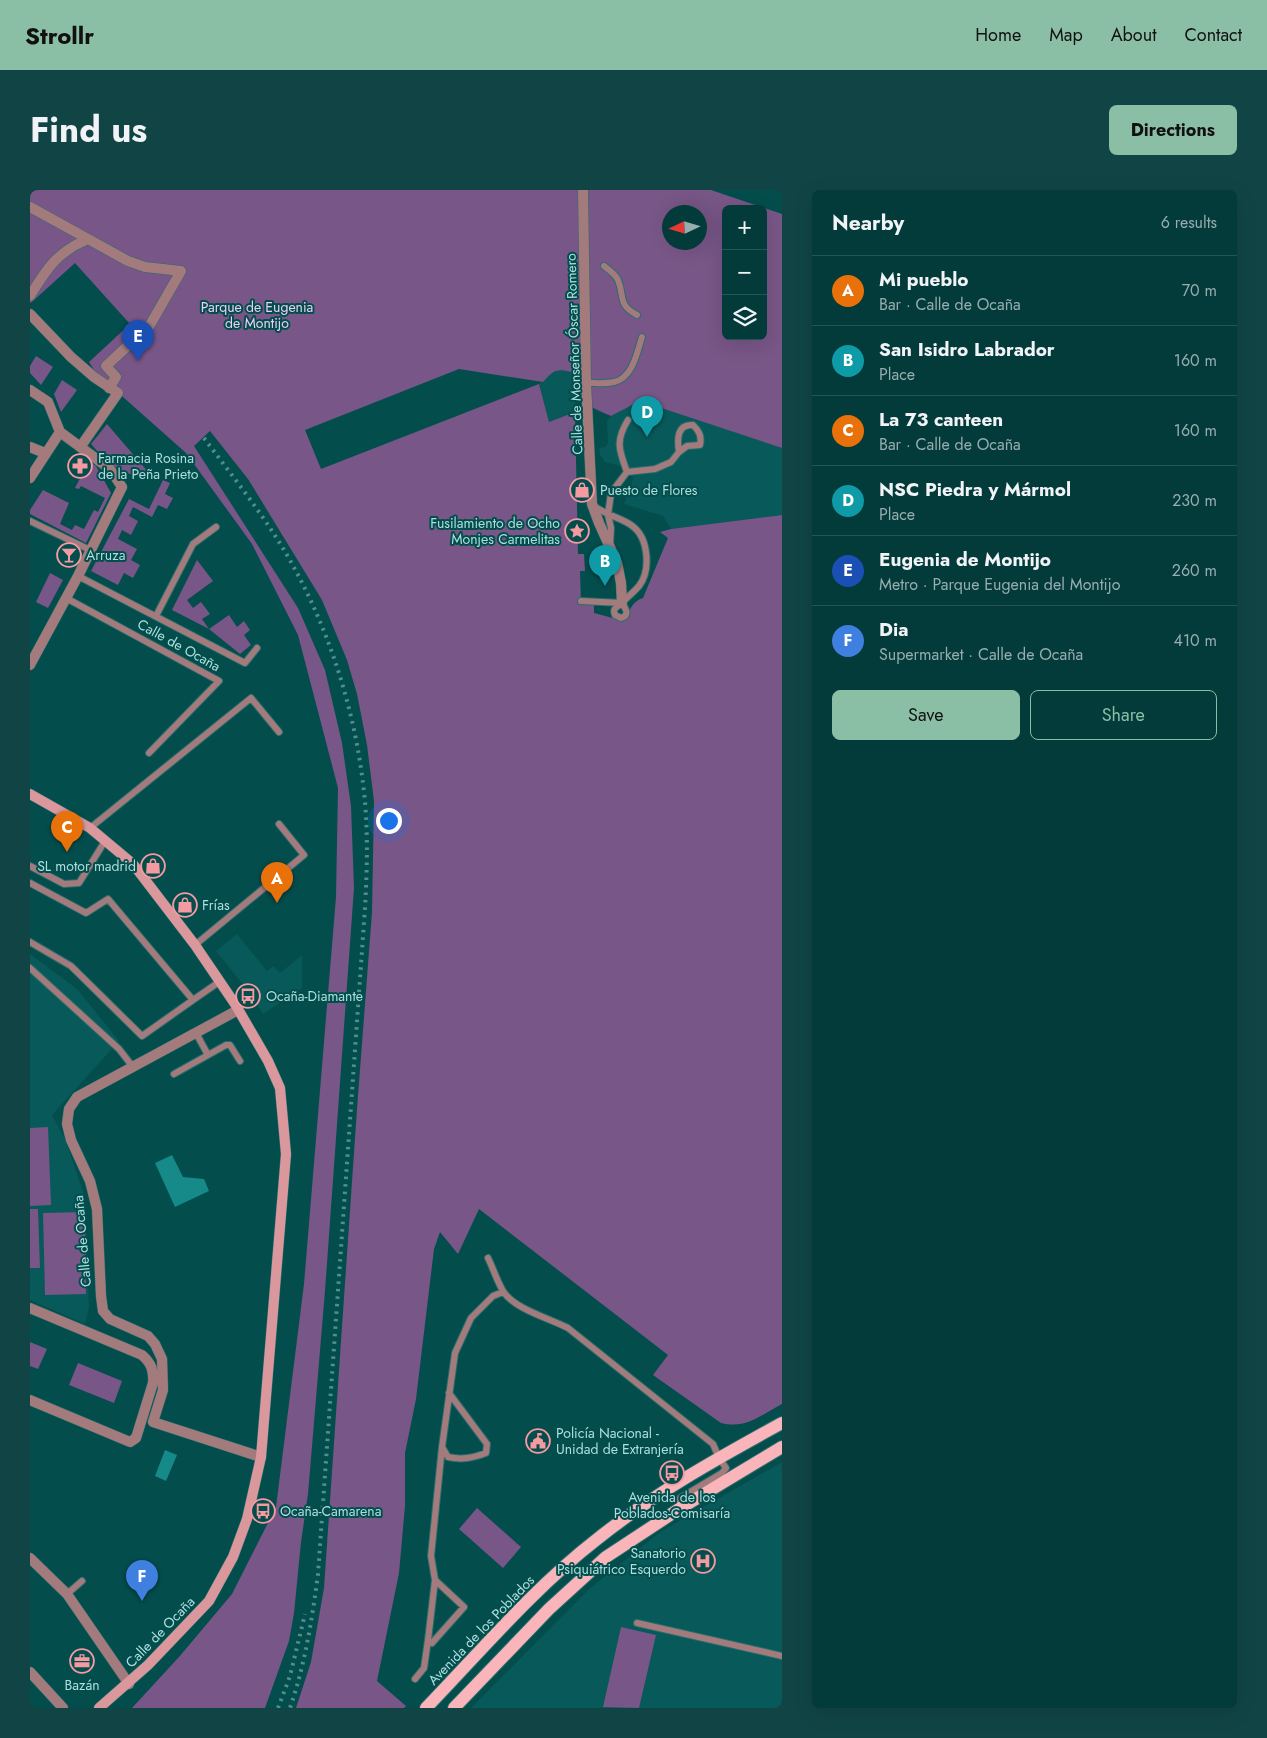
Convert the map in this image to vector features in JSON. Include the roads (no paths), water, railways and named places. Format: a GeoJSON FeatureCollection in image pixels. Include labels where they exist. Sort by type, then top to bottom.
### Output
{"type":"FeatureCollection","features":[{"type":"Feature","properties":{"kind":"main road","name":"Avenida de los Poblados"},"geometry":{"type":"LineString","coordinates":[[426,1708],[533,1596],[594,1541],[665,1490],[782,1423]]}},
{"type":"Feature","properties":{"kind":"main road"},"geometry":{"type":"LineString","coordinates":[[454,1708],[550,1609],[606,1557],[679,1509],[782,1448]]}},
{"type":"Feature","properties":{"kind":"street","name":"Calle de Monseñor Óscar Romero"},"geometry":{"type":"LineString","coordinates":[[583,190],[586,383],[592,504],[619,570],[622,602]]}},
{"type":"Feature","properties":{"kind":"street"},"geometry":{"type":"LineString","coordinates":[[30,208],[86,240],[128,261],[145,267],[182,271],[150,324],[106,366],[116,377],[109,388]]}},
{"type":"Feature","properties":{"kind":"street"},"geometry":{"type":"LineString","coordinates":[[30,296],[49,267],[61,254],[74,245],[86,240]]}},
{"type":"Feature","properties":{"kind":"street"},"geometry":{"type":"LineString","coordinates":[[30,314],[71,357],[94,377],[118,393],[80,446]]}},
{"type":"Feature","properties":{"kind":"street"},"geometry":{"type":"LineString","coordinates":[[30,390],[48,402],[60,432],[110,469],[122,487],[78,576],[30,665]]}},
{"type":"Feature","properties":{"kind":"street"},"geometry":{"type":"LineString","coordinates":[[30,478],[60,432]]}},
{"type":"Feature","properties":{"kind":"street"},"geometry":{"type":"LineString","coordinates":[[30,447],[45,453]]}},
{"type":"Feature","properties":{"kind":"street","name":"Calle de Ocaña"},"geometry":{"type":"LineString","coordinates":[[30,794],[90,828],[133,864],[195,945],[238,1010],[268,1061],[280,1088],[286,1154],[261,1457],[248,1519],[233,1557],[209,1602],[148,1666],[99,1708]]}},
{"type":"Feature","properties":{"kind":"street","name":"Calle de Ocaña"},"geometry":{"type":"LineString","coordinates":[[238,1010],[77,1097],[69,1109],[67,1124],[71,1140],[90,1181],[97,1209],[100,1296],[103,1311],[110,1319],[148,1336],[155,1344],[162,1359],[162,1392],[153,1422],[261,1457]]}},
{"type":"Feature","properties":{"kind":"street"},"geometry":{"type":"LineString","coordinates":[[30,1308],[142,1355],[150,1362],[153,1370],[152,1389],[136,1438],[130,1442],[30,1400]]}},
{"type":"Feature","properties":{"kind":"street"},"geometry":{"type":"LineString","coordinates":[[152,1389],[162,1392]]}},
{"type":"Feature","properties":{"kind":"street"},"geometry":{"type":"LineString","coordinates":[[30,1558],[67,1594],[128,1684]]}},
{"type":"Feature","properties":{"kind":"street"},"geometry":{"type":"LineString","coordinates":[[30,1672],[63,1708]]}},
{"type":"Feature","properties":{"kind":"street","name":"Calle de Ocaña"},"geometry":{"type":"LineString","coordinates":[[110,1708],[128,1684]]}},
{"type":"Feature","properties":{"kind":"lane"},"geometry":{"type":"LineString","coordinates":[[604,266],[618,279],[623,302],[628,310],[637,315]]}},
{"type":"Feature","properties":{"kind":"lane"},"geometry":{"type":"LineString","coordinates":[[586,383],[615,382],[624,378],[631,369],[642,337]]}},
{"type":"Feature","properties":{"kind":"lane"},"geometry":{"type":"LineString","coordinates":[[627,472],[620,453],[619,438],[628,420]]}},
{"type":"Feature","properties":{"kind":"lane"},"geometry":{"type":"LineString","coordinates":[[610,545],[612,528],[608,515],[612,493],[627,472],[655,469],[671,462],[678,452],[687,446],[700,445],[702,438],[699,431],[693,425],[686,424],[680,428],[677,441],[678,452]]}},
{"type":"Feature","properties":{"kind":"lane"},"geometry":{"type":"LineString","coordinates":[[581,601],[622,602],[639,586],[646,569],[644,544],[639,532],[631,525],[608,515],[592,504]]}},
{"type":"Feature","properties":{"kind":"lane"},"geometry":{"type":"LineString","coordinates":[[30,521],[90,550]]}},
{"type":"Feature","properties":{"kind":"lane","name":"Calle de Ocaña"},"geometry":{"type":"LineString","coordinates":[[156,616],[193,544],[216,527]]}},
{"type":"Feature","properties":{"kind":"lane","name":"Calle de Ocaña"},"geometry":{"type":"LineString","coordinates":[[78,576],[245,663],[257,648]]}},
{"type":"Feature","properties":{"kind":"lane","name":"Calle de Ocaña"},"geometry":{"type":"LineString","coordinates":[[66,598],[218,681],[148,753]]}},
{"type":"Feature","properties":{"kind":"lane"},"geometry":{"type":"LineString","coordinates":[[90,828],[251,698],[279,732]]}},
{"type":"Feature","properties":{"kind":"lane"},"geometry":{"type":"LineString","coordinates":[[195,945],[304,856],[279,824]]}},
{"type":"Feature","properties":{"kind":"lane"},"geometry":{"type":"LineString","coordinates":[[30,866],[64,884],[78,883],[105,841]]}},
{"type":"Feature","properties":{"kind":"lane"},"geometry":{"type":"LineString","coordinates":[[30,883],[86,913],[108,900],[193,1000]]}},
{"type":"Feature","properties":{"kind":"lane"},"geometry":{"type":"LineString","coordinates":[[30,942],[72,966],[142,1036],[219,982]]}},
{"type":"Feature","properties":{"kind":"lane"},"geometry":{"type":"LineString","coordinates":[[30,968],[119,1049],[133,1067]]}},
{"type":"Feature","properties":{"kind":"lane"},"geometry":{"type":"LineString","coordinates":[[196,1033],[208,1054]]}},
{"type":"Feature","properties":{"kind":"lane"},"geometry":{"type":"LineString","coordinates":[[174,1074],[226,1045],[230,1045],[240,1061]]}},
{"type":"Feature","properties":{"kind":"lane"},"geometry":{"type":"LineString","coordinates":[[488,1258],[503,1292],[523,1309],[554,1320],[568,1328],[713,1444],[726,1468],[722,1473],[680,1498],[679,1509]]}},
{"type":"Feature","properties":{"kind":"lane"},"geometry":{"type":"LineString","coordinates":[[415,1679],[424,1668],[428,1640],[435,1580],[431,1556],[442,1447],[455,1352],[471,1318],[493,1296],[503,1292]]}},
{"type":"Feature","properties":{"kind":"lane"},"geometry":{"type":"LineString","coordinates":[[442,1447],[448,1457],[459,1459],[471,1459],[486,1453],[487,1444],[449,1392]]}},
{"type":"Feature","properties":{"kind":"lane"},"geometry":{"type":"LineString","coordinates":[[428,1640],[432,1643],[464,1607],[435,1580]]}},
{"type":"Feature","properties":{"kind":"lane"},"geometry":{"type":"LineString","coordinates":[[67,1594],[82,1581]]}},
{"type":"Feature","properties":{"kind":"lane"},"geometry":{"type":"LineString","coordinates":[[637,1624],[782,1656]]}},
{"type":"Feature","properties":{"kind":"railway"},"geometry":{"type":"LineString","coordinates":[[204,438],[272,531],[298,574],[313,605],[338,669],[347,702],[361,769],[366,815],[365,908],[318,1574],[307,1642],[290,1708]]}},
{"type":"Feature","properties":{"kind":"railway"},"geometry":{"type":"LineString","coordinates":[[278,1708],[290,1676],[305,1614]]}},
{"type":"Feature","properties":{"kind":"place","name":"Eugenia de Montijo"},"geometry":{"type":"Point","coordinates":[138,361]}},
{"type":"Feature","properties":{"kind":"place","name":"NSC Piedra y Mármol"},"geometry":{"type":"Point","coordinates":[647,437]}},
{"type":"Feature","properties":{"kind":"place","name":"Farmacia Rosina de la Peña Prieto"},"geometry":{"type":"Point","coordinates":[80,466]}},
{"type":"Feature","properties":{"kind":"place","name":"Puesto de Flores"},"geometry":{"type":"Point","coordinates":[582,490]}},
{"type":"Feature","properties":{"kind":"place","name":"Fusilamiento de Ocho Monjes Carmelitas"},"geometry":{"type":"Point","coordinates":[577,531]}},
{"type":"Feature","properties":{"kind":"place","name":"Arruza"},"geometry":{"type":"Point","coordinates":[69,555]}},
{"type":"Feature","properties":{"kind":"place","name":"San Isidro Labrador"},"geometry":{"type":"Point","coordinates":[605,586]}},
{"type":"Feature","properties":{"kind":"place","name":"La 73 canteen"},"geometry":{"type":"Point","coordinates":[67,852]}},
{"type":"Feature","properties":{"kind":"place","name":"SL motor madrid"},"geometry":{"type":"Point","coordinates":[153,866]}},
{"type":"Feature","properties":{"kind":"place","name":"Mi pueblo"},"geometry":{"type":"Point","coordinates":[277,903]}},
{"type":"Feature","properties":{"kind":"place","name":"Frías"},"geometry":{"type":"Point","coordinates":[185,905]}},
{"type":"Feature","properties":{"kind":"place","name":"Ocaña-Diamante"},"geometry":{"type":"Point","coordinates":[248,996]}},
{"type":"Feature","properties":{"kind":"place","name":"Policía Nacional - Unidad de Extranjería"},"geometry":{"type":"Point","coordinates":[538,1441]}},
{"type":"Feature","properties":{"kind":"place","name":"Avenida de los Poblados-Comisaría"},"geometry":{"type":"Point","coordinates":[672,1473]}},
{"type":"Feature","properties":{"kind":"place","name":"Ocaña-Camarena"},"geometry":{"type":"Point","coordinates":[263,1511]}},
{"type":"Feature","properties":{"kind":"place","name":"Sanatorio Psiquiátrico Esquerdo"},"geometry":{"type":"Point","coordinates":[703,1561]}},
{"type":"Feature","properties":{"kind":"place","name":"Dia"},"geometry":{"type":"Point","coordinates":[142,1601]}},
{"type":"Feature","properties":{"kind":"place","name":"Bazán"},"geometry":{"type":"Point","coordinates":[82,1661]}},
{"type":"Feature","properties":{"kind":"park label","name":"Parque de Eugenia de Montijo"},"geometry":{"type":"Point","coordinates":[257,316]}}]}
